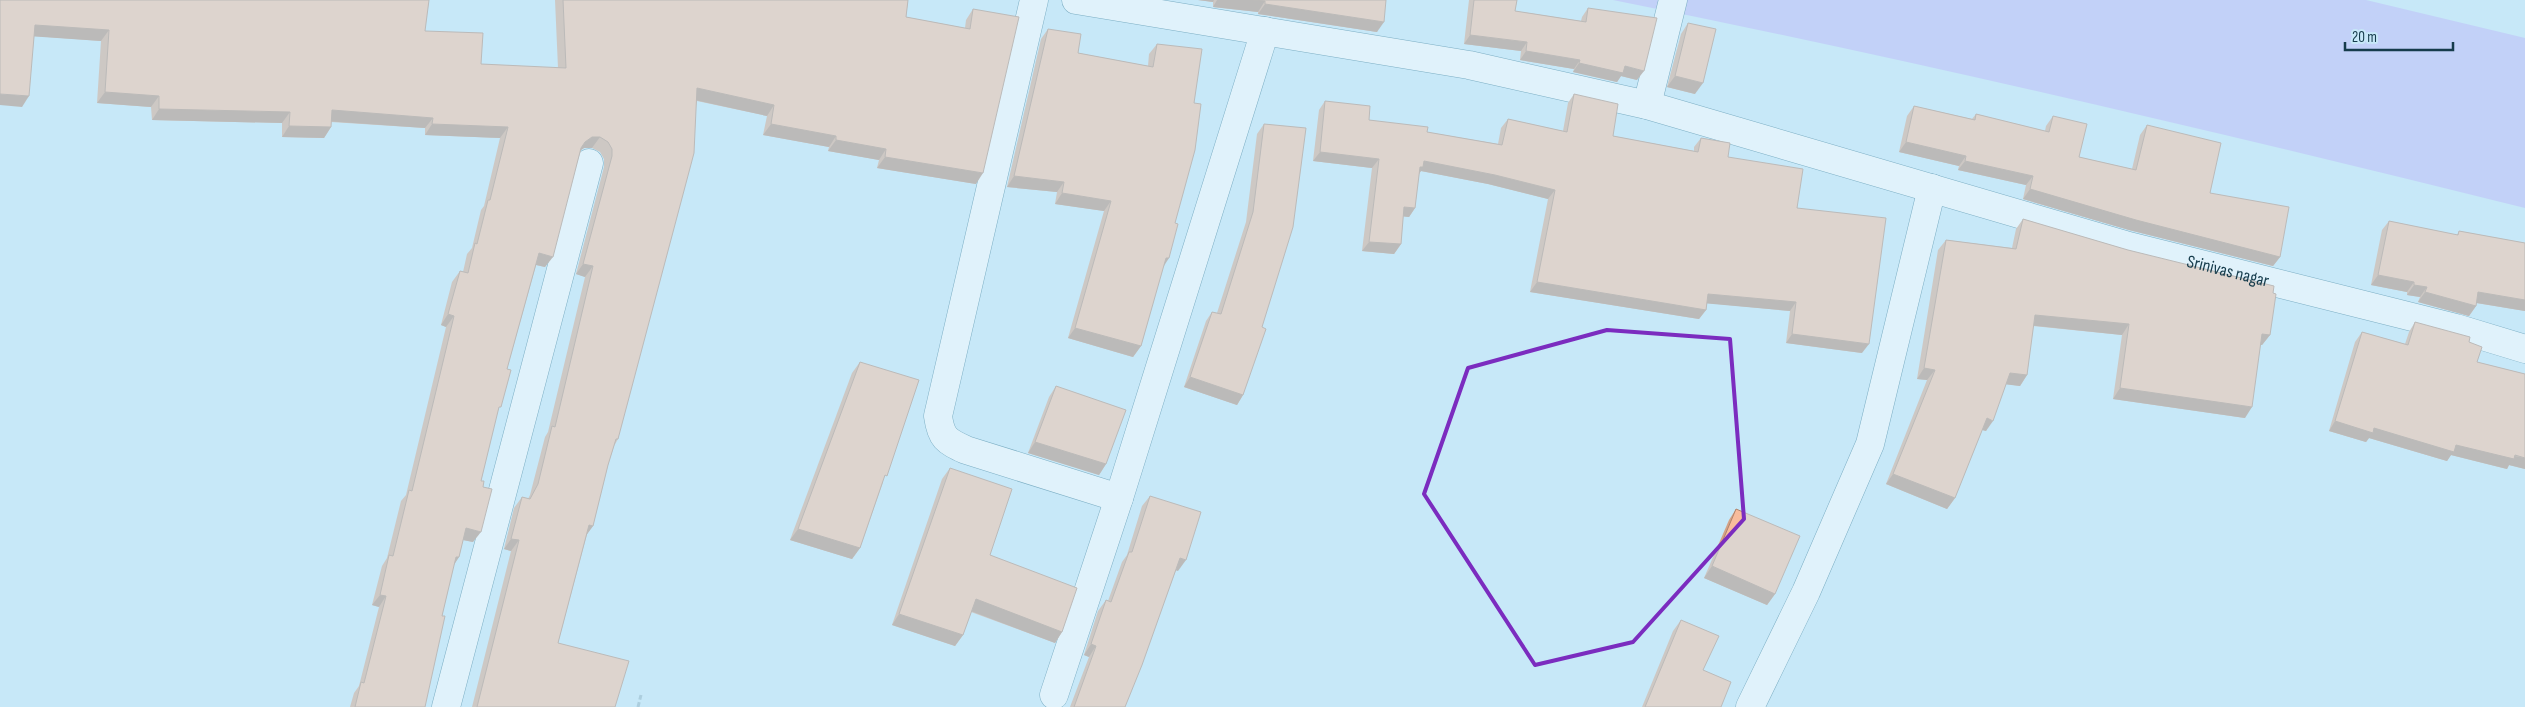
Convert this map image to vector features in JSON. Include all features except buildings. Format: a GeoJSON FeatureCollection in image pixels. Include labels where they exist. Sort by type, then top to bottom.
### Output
{"type":"FeatureCollection","features":[{"type":"Feature","properties":{"kind":"street"},"geometry":{"type":"LineString","coordinates":[[1034,0],[938,416],[940,432],[950,443],[966,450],[1119,498]]}},
{"type":"Feature","properties":{"kind":"street","name":"Srinivas nagar"},"geometry":{"type":"LineString","coordinates":[[1076,0],[1469,65],[1647,105],[2125,245],[2456,328],[2525,349]]}},
{"type":"Feature","properties":{"kind":"street"},"geometry":{"type":"LineString","coordinates":[[1647,105],[1672,0]]}},
{"type":"Feature","properties":{"kind":"street"},"geometry":{"type":"LineString","coordinates":[[1054,695],[1119,498],[1265,31]]}},
{"type":"Feature","properties":{"kind":"street"},"geometry":{"type":"LineString","coordinates":[[446,707],[589,163]]}},
{"type":"Feature","properties":{"kind":"street"},"geometry":{"type":"LineString","coordinates":[[1750,707],[1806,592],[1870,444],[1932,188]]}},
{"type":"Feature","properties":{"kind":"path"},"geometry":{"type":"LineString","coordinates":[[638,707],[641,695]]}},
{"type":"Feature","properties":{"kind":"highlighted area"},"geometry":{"type":"Polygon","coordinates":[[[1607,330],[1730,339],[1744,519],[1633,642],[1535,665],[1424,494],[1468,368],[1607,330]]]}},
{"type":"Feature","properties":{"kind":"shaded area"},"geometry":{"type":"Polygon","coordinates":[[[1613,0],[2366,0],[2525,38],[2525,208],[2298,152],[1956,73],[1613,0]]]}}]}
